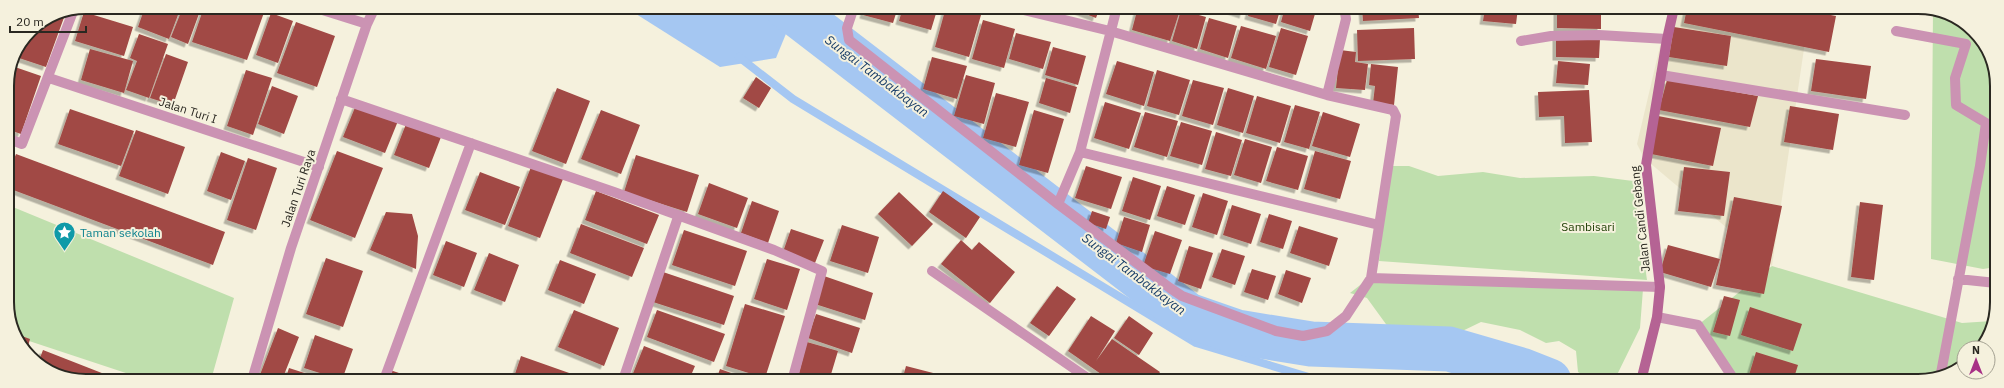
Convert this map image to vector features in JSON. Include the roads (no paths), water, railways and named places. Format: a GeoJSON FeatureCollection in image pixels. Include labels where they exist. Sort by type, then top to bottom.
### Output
{"type":"FeatureCollection","features":[{"type":"Feature","properties":{"kind":"main road","name":"Jalan Candi Gebang"},"geometry":{"type":"LineString","coordinates":[[1643,374],[1657,317],[1660,286],[1646,165],[1667,39],[1673,14]]}},
{"type":"Feature","properties":{"kind":"street"},"geometry":{"type":"LineString","coordinates":[[335,14],[367,24]]}},
{"type":"Feature","properties":{"kind":"street","name":"Jalan Turi Raya"},"geometry":{"type":"LineString","coordinates":[[254,374],[291,248],[341,99],[372,14]]}},
{"type":"Feature","properties":{"kind":"street"},"geometry":{"type":"LineString","coordinates":[[852,14],[847,28],[849,40],[1058,204],[1182,296],[1290,335],[1315,334],[1327,331],[1336,325],[1353,307],[1371,278],[1396,116],[1394,110],[1327,95],[1110,31],[1040,14]]}},
{"type":"Feature","properties":{"kind":"street"},"geometry":{"type":"LineString","coordinates":[[1058,204],[1080,152],[1115,14]]}},
{"type":"Feature","properties":{"kind":"street"},"geometry":{"type":"LineString","coordinates":[[1327,95],[1346,19],[1345,14]]}},
{"type":"Feature","properties":{"kind":"street"},"geometry":{"type":"LineString","coordinates":[[14,141],[22,144],[49,78],[72,15]]}},
{"type":"Feature","properties":{"kind":"street"},"geometry":{"type":"LineString","coordinates":[[1896,31],[1966,44],[1954,78],[1956,105],[1986,123],[1980,166],[1942,370]]}},
{"type":"Feature","properties":{"kind":"street"},"geometry":{"type":"LineString","coordinates":[[1521,42],[1551,36],[1599,35],[1667,39]]}},
{"type":"Feature","properties":{"kind":"street"},"geometry":{"type":"LineString","coordinates":[[1661,75],[1905,115]]}},
{"type":"Feature","properties":{"kind":"street","name":"Jalan Turi I"},"geometry":{"type":"LineString","coordinates":[[49,78],[319,167]]}},
{"type":"Feature","properties":{"kind":"street"},"geometry":{"type":"LineString","coordinates":[[341,99],[614,192],[678,217],[774,250],[822,271],[794,374]]}},
{"type":"Feature","properties":{"kind":"street"},"geometry":{"type":"LineString","coordinates":[[386,374],[471,143]]}},
{"type":"Feature","properties":{"kind":"street"},"geometry":{"type":"LineString","coordinates":[[1080,152],[1379,224]]}},
{"type":"Feature","properties":{"kind":"street"},"geometry":{"type":"LineString","coordinates":[[625,374],[678,217]]}},
{"type":"Feature","properties":{"kind":"street"},"geometry":{"type":"LineString","coordinates":[[932,271],[1082,374]]}},
{"type":"Feature","properties":{"kind":"street"},"geometry":{"type":"LineString","coordinates":[[1371,278],[1660,286]]}},
{"type":"Feature","properties":{"kind":"street"},"geometry":{"type":"LineString","coordinates":[[1958,279],[1990,282]]}},
{"type":"Feature","properties":{"kind":"street"},"geometry":{"type":"LineString","coordinates":[[1657,317],[1698,326],[1730,374]]}},
{"type":"Feature","properties":{"kind":"water"},"geometry":{"type":"Polygon","coordinates":[[[636,14],[794,14],[776,58],[720,67],[636,14]]]}},
{"type":"Feature","properties":{"kind":"waterway","name":"Sungai Tambakbayan"},"geometry":{"type":"LineString","coordinates":[[796,14],[1188,315],[1237,332],[1311,344],[1449,349],[1531,374]]}},
{"type":"Feature","properties":{"kind":"waterway"},"geometry":{"type":"LineString","coordinates":[[739,57],[793,99],[1196,343],[1299,374]]}},
{"type":"Feature","properties":{"kind":"place","name":"Taman sekolah"},"geometry":{"type":"Point","coordinates":[65,252]}},
{"type":"Feature","properties":{"kind":"park label","name":"Sambisari"},"geometry":{"type":"Point","coordinates":[1588,226]}}]}
